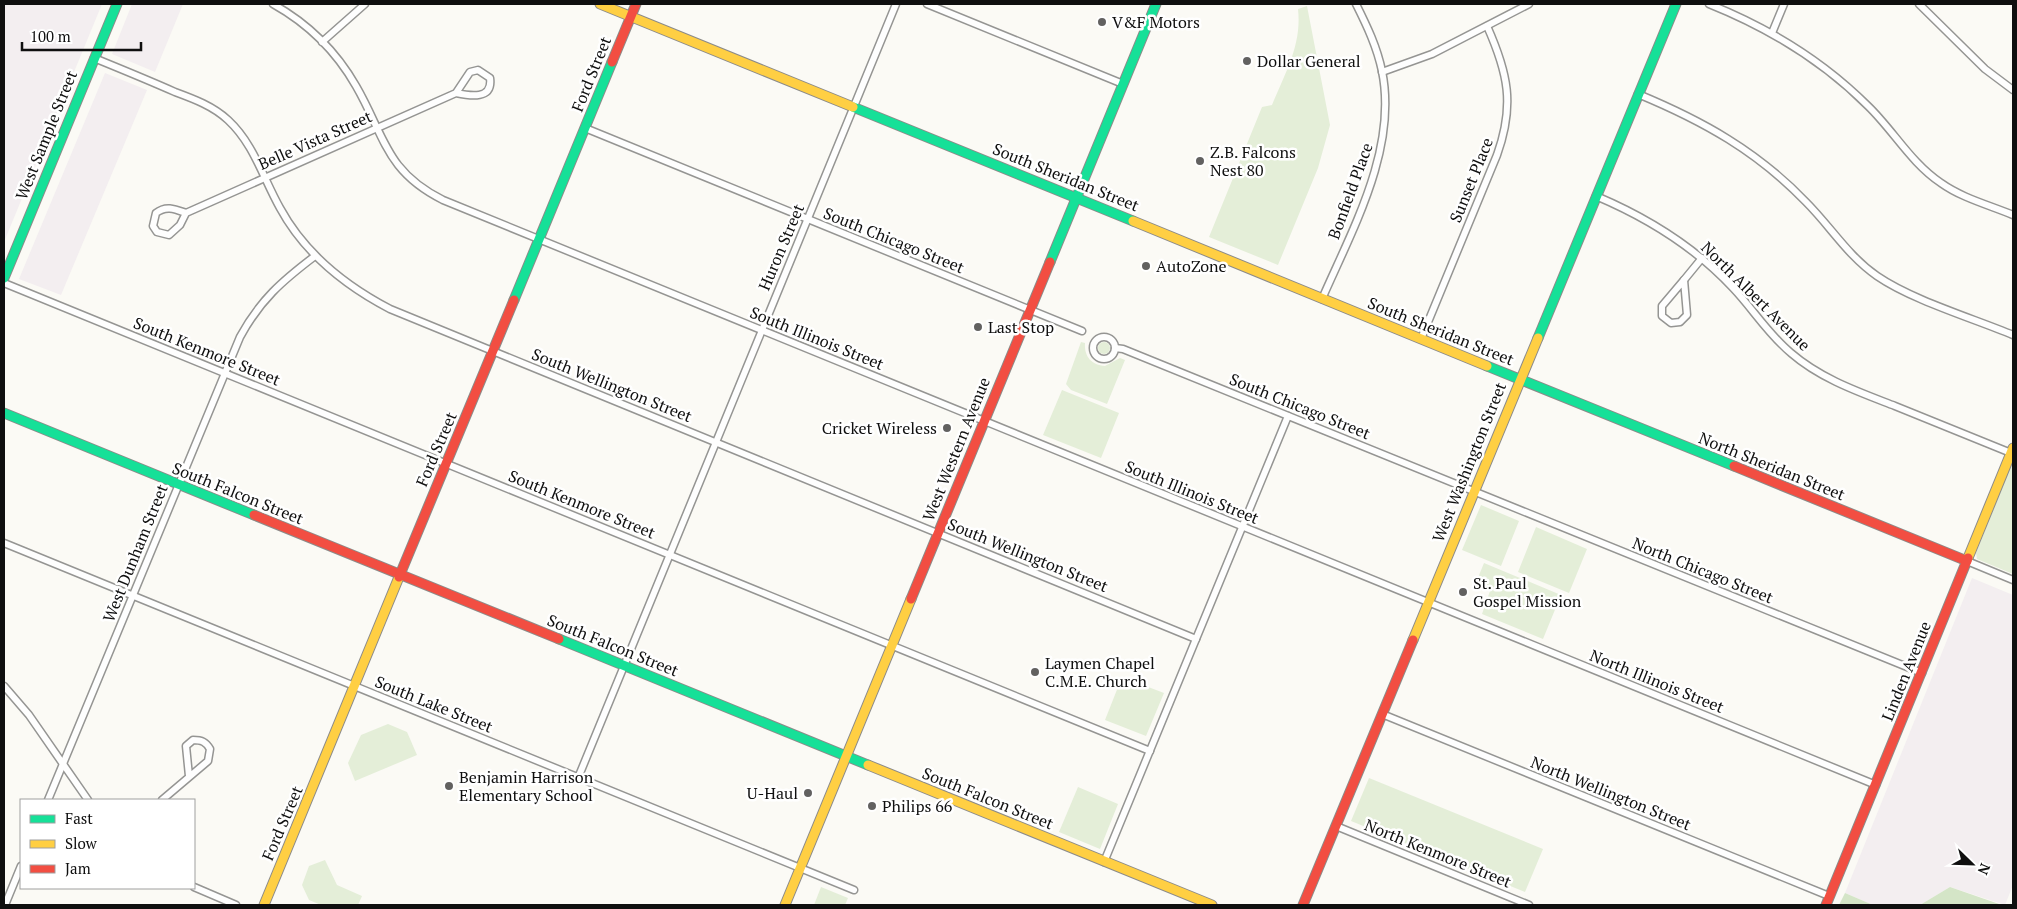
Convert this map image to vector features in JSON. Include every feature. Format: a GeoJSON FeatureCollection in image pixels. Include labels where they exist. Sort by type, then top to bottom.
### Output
{"type":"FeatureCollection","features":[{"type":"Feature","properties":{"kind":"street","name":"West Sample Street"},"geometry":{"type":"LineString","coordinates":[[4,278],[117,4]]}},
{"type":"Feature","properties":{"kind":"street","name":"South Illinois Street"},"geometry":{"type":"LineString","coordinates":[[273,4],[291,15],[322,42],[337,59],[356,87],[391,157],[401,171],[418,186],[443,200],[1428,603]]}},
{"type":"Feature","properties":{"kind":"street"},"geometry":{"type":"LineString","coordinates":[[322,42],[365,4]]}},
{"type":"Feature","properties":{"kind":"street","name":"South Sheridan Street"},"geometry":{"type":"LineString","coordinates":[[600,4],[1520,379]]}},
{"type":"Feature","properties":{"kind":"street","name":"Ford Street"},"geometry":{"type":"LineString","coordinates":[[264,905],[356,687],[446,463],[540,240],[636,4]]}},
{"type":"Feature","properties":{"kind":"street","name":"Huron Street"},"geometry":{"type":"LineString","coordinates":[[578,778],[896,4]]}},
{"type":"Feature","properties":{"kind":"street"},"geometry":{"type":"LineString","coordinates":[[927,4],[1123,84]]}},
{"type":"Feature","properties":{"kind":"street","name":"West Western Avenue"},"geometry":{"type":"LineString","coordinates":[[785,905],[1156,4]]}},
{"type":"Feature","properties":{"kind":"street","name":"Bonfield Place"},"geometry":{"type":"LineString","coordinates":[[1322,299],[1368,189],[1380,153],[1386,109],[1382,72],[1373,39],[1356,4]]}},
{"type":"Feature","properties":{"kind":"street"},"geometry":{"type":"LineString","coordinates":[[1382,72],[1415,62],[1529,4]]}},
{"type":"Feature","properties":{"kind":"street","name":"West Washington Street"},"geometry":{"type":"LineString","coordinates":[[1303,905],[1676,4]]}},
{"type":"Feature","properties":{"kind":"street"},"geometry":{"type":"LineString","coordinates":[[1709,4],[1772,33],[1800,50],[1838,78],[1868,106],[1918,164],[1934,178],[1959,193],[2013,215]]}},
{"type":"Feature","properties":{"kind":"street"},"geometry":{"type":"LineString","coordinates":[[1772,33],[1784,4]]}},
{"type":"Feature","properties":{"kind":"street"},"geometry":{"type":"LineString","coordinates":[[1919,4],[1985,69],[2013,90]]}},
{"type":"Feature","properties":{"kind":"street","name":"Sunset Place"},"geometry":{"type":"LineString","coordinates":[[1421,339],[1497,155],[1506,126],[1508,95],[1506,78],[1501,58],[1486,26]]}},
{"type":"Feature","properties":{"kind":"street","name":"South Wellington Street"},"geometry":{"type":"LineString","coordinates":[[94,58],[217,110],[239,131],[250,145],[288,223],[328,269],[367,297],[390,309],[1196,639]]}},
{"type":"Feature","properties":{"kind":"street","name":"Belle Vista Street"},"geometry":{"type":"LineString","coordinates":[[186,213],[169,207],[161,209],[156,213],[153,226],[157,232],[169,235],[180,225],[186,213],[456,93],[470,72],[478,70],[490,78],[491,85],[487,92],[480,96],[456,93]]}},
{"type":"Feature","properties":{"kind":"street"},"geometry":{"type":"LineString","coordinates":[[1638,94],[1700,121],[1763,162],[1806,202],[1853,256],[1883,280],[1902,290],[2013,334]]}},
{"type":"Feature","properties":{"kind":"street","name":"South Chicago Street"},"geometry":{"type":"LineString","coordinates":[[585,128],[1082,332]]}},
{"type":"Feature","properties":{"kind":"street","name":"North Albert Avenue"},"geometry":{"type":"LineString","coordinates":[[1596,196],[1658,226],[1702,258],[1734,288],[1785,348],[1819,374],[1858,392],[2012,450]]}},
{"type":"Feature","properties":{"kind":"street","name":"West Dunham Street"},"geometry":{"type":"LineString","coordinates":[[48,799],[240,337],[260,304],[275,287],[315,256]]}},
{"type":"Feature","properties":{"kind":"street"},"geometry":{"type":"LineString","coordinates":[[1684,280],[1687,315],[1680,322],[1671,323],[1662,316],[1662,306],[1702,258]]}},
{"type":"Feature","properties":{"kind":"street","name":"South Kenmore Street"},"geometry":{"type":"LineString","coordinates":[[4,283],[1150,750]]}},
{"type":"Feature","properties":{"kind":"street","name":"South Chicago Street"},"geometry":{"type":"LineString","coordinates":[[1115,348],[1124,349],[1474,492]]}},
{"type":"Feature","properties":{"kind":"street","name":"North Sheridan Street"},"geometry":{"type":"LineString","coordinates":[[1520,379],[2013,580]]}},
{"type":"Feature","properties":{"kind":"street","name":"South Falcon Street"},"geometry":{"type":"LineString","coordinates":[[4,413],[1212,905]]}},
{"type":"Feature","properties":{"kind":"street"},"geometry":{"type":"LineString","coordinates":[[1104,862],[1288,416]]}},
{"type":"Feature","properties":{"kind":"street","name":"Linden Avenue"},"geometry":{"type":"LineString","coordinates":[[1828,901],[2012,450]]}},
{"type":"Feature","properties":{"kind":"street","name":"North Chicago Street"},"geometry":{"type":"LineString","coordinates":[[1474,492],[1922,673]]}},
{"type":"Feature","properties":{"kind":"street","name":"South Lake Street"},"geometry":{"type":"LineString","coordinates":[[4,543],[854,890]]}},
{"type":"Feature","properties":{"kind":"street","name":"North Illinois Street"},"geometry":{"type":"LineString","coordinates":[[1428,603],[1876,785]]}},
{"type":"Feature","properties":{"kind":"street"},"geometry":{"type":"LineString","coordinates":[[5,690],[29,715],[87,799]]}},
{"type":"Feature","properties":{"kind":"street","name":"North Wellington Street"},"geometry":{"type":"LineString","coordinates":[[1382,714],[1828,901]]}},
{"type":"Feature","properties":{"kind":"street"},"geometry":{"type":"LineString","coordinates":[[163,799],[189,776],[211,756],[206,743],[200,740],[193,740],[186,746],[189,776]]}},
{"type":"Feature","properties":{"kind":"street","name":"North Kenmore Street"},"geometry":{"type":"LineString","coordinates":[[1336,826],[1528,905]]}},
{"type":"Feature","properties":{"kind":"street"},"geometry":{"type":"LineString","coordinates":[[5,905],[20,868]]}},
{"type":"Feature","properties":{"kind":"street"},"geometry":{"type":"LineString","coordinates":[[195,888],[236,905]]}},
{"type":"Feature","properties":{"kind":"shaded area"},"geometry":{"type":"Polygon","coordinates":[[[4,4],[102,4],[4,242],[4,4]]]}},
{"type":"Feature","properties":{"kind":"shaded area"},"geometry":{"type":"Polygon","coordinates":[[[132,4],[183,4],[155,72],[112,54],[132,4]]]}},
{"type":"Feature","properties":{"kind":"shaded area"},"geometry":{"type":"Polygon","coordinates":[[[105,73],[147,90],[61,295],[19,279],[105,73]]]}},
{"type":"Feature","properties":{"kind":"shaded area"},"geometry":{"type":"Polygon","coordinates":[[[1972,578],[2013,595],[2013,885],[2005,905],[1950,887],[1920,905],[1873,905],[1845,893],[1972,578]]]}},
{"type":"Feature","properties":{"kind":"green space"},"geometry":{"type":"Polygon","coordinates":[[[1307,6],[1330,125],[1318,168],[1278,265],[1209,237],[1262,107],[1272,105],[1287,70],[1295,47],[1299,22],[1298,9],[1307,6]]]}},
{"type":"Feature","properties":{"kind":"green space"},"geometry":{"type":"Polygon","coordinates":[[[1081,342],[1085,343],[1087,356],[1096,364],[1105,366],[1120,358],[1125,360],[1107,404],[1071,390],[1066,384],[1081,342]]]}},
{"type":"Feature","properties":{"kind":"green space"},"geometry":{"type":"Polygon","coordinates":[[[1104,342],[1110,348],[1104,354],[1098,348],[1104,342]]]}},
{"type":"Feature","properties":{"kind":"green space"},"geometry":{"type":"Polygon","coordinates":[[[1062,390],[1119,413],[1101,458],[1043,435],[1062,390]]]}},
{"type":"Feature","properties":{"kind":"green space"},"geometry":{"type":"Polygon","coordinates":[[[2013,460],[2013,574],[1977,559],[1976,553],[2013,460]]]}},
{"type":"Feature","properties":{"kind":"green space"},"geometry":{"type":"Polygon","coordinates":[[[1481,505],[1519,521],[1501,566],[1462,550],[1481,505]]]}},
{"type":"Feature","properties":{"kind":"green space"},"geometry":{"type":"Polygon","coordinates":[[[1536,527],[1587,549],[1569,593],[1518,572],[1536,527]]]}},
{"type":"Feature","properties":{"kind":"green space"},"geometry":{"type":"Polygon","coordinates":[[[1484,563],[1561,595],[1543,639],[1482,614],[1490,591],[1475,585],[1484,563]]]}},
{"type":"Feature","properties":{"kind":"green space"},"geometry":{"type":"Polygon","coordinates":[[[1122,677],[1164,693],[1146,736],[1105,720],[1122,677]]]}},
{"type":"Feature","properties":{"kind":"green space"},"geometry":{"type":"Polygon","coordinates":[[[388,724],[407,732],[417,755],[355,781],[348,763],[361,735],[388,724]]]}},
{"type":"Feature","properties":{"kind":"green space"},"geometry":{"type":"Polygon","coordinates":[[[1369,778],[1543,849],[1525,892],[1351,821],[1369,778]]]}},
{"type":"Feature","properties":{"kind":"green space"},"geometry":{"type":"Polygon","coordinates":[[[1078,787],[1118,804],[1100,849],[1059,832],[1078,787]]]}},
{"type":"Feature","properties":{"kind":"green space"},"geometry":{"type":"Polygon","coordinates":[[[325,860],[337,885],[362,896],[358,905],[321,905],[309,900],[302,885],[309,866],[325,860]]]}},
{"type":"Feature","properties":{"kind":"green space"},"geometry":{"type":"Polygon","coordinates":[[[821,887],[848,898],[845,905],[814,905],[821,887]]]}},
{"type":"Feature","properties":{"kind":"green space"},"geometry":{"type":"Polygon","coordinates":[[[1950,887],[2002,905],[1920,905],[1950,887]]]}},
{"type":"Feature","properties":{"kind":"green space"},"geometry":{"type":"Polygon","coordinates":[[[1845,893],[1873,905],[1839,905],[1845,893]]]}},
{"type":"Feature","properties":{"kind":"traffic: fast"},"geometry":{"type":"LineString","coordinates":[[4,278],[117,4]]}},
{"type":"Feature","properties":{"kind":"traffic: fast"},"geometry":{"type":"LineString","coordinates":[[1050,262],[1156,4]]}},
{"type":"Feature","properties":{"kind":"traffic: fast"},"geometry":{"type":"LineString","coordinates":[[1538,338],[1676,4]]}},
{"type":"Feature","properties":{"kind":"traffic: fast"},"geometry":{"type":"LineString","coordinates":[[514,300],[612,62]]}},
{"type":"Feature","properties":{"kind":"traffic: fast"},"geometry":{"type":"LineString","coordinates":[[853,107],[1133,221]]}},
{"type":"Feature","properties":{"kind":"traffic: fast"},"geometry":{"type":"LineString","coordinates":[[1487,366],[1734,466]]}},
{"type":"Feature","properties":{"kind":"traffic: fast"},"geometry":{"type":"LineString","coordinates":[[4,413],[254,515]]}},
{"type":"Feature","properties":{"kind":"traffic: fast"},"geometry":{"type":"LineString","coordinates":[[559,639],[868,765]]}},
{"type":"Feature","properties":{"kind":"traffic: slow"},"geometry":{"type":"LineString","coordinates":[[600,4],[853,107]]}},
{"type":"Feature","properties":{"kind":"traffic: slow"},"geometry":{"type":"LineString","coordinates":[[1133,221],[1487,366]]}},
{"type":"Feature","properties":{"kind":"traffic: slow"},"geometry":{"type":"LineString","coordinates":[[1413,640],[1538,338]]}},
{"type":"Feature","properties":{"kind":"traffic: slow"},"geometry":{"type":"LineString","coordinates":[[1968,558],[2013,448]]}},
{"type":"Feature","properties":{"kind":"traffic: slow"},"geometry":{"type":"LineString","coordinates":[[264,905],[399,577]]}},
{"type":"Feature","properties":{"kind":"traffic: slow"},"geometry":{"type":"LineString","coordinates":[[785,905],[911,599]]}},
{"type":"Feature","properties":{"kind":"traffic: slow"},"geometry":{"type":"LineString","coordinates":[[868,765],[1212,905]]}},
{"type":"Feature","properties":{"kind":"traffic: jam"},"geometry":{"type":"LineString","coordinates":[[612,62],[636,4]]}},
{"type":"Feature","properties":{"kind":"traffic: jam"},"geometry":{"type":"LineString","coordinates":[[911,599],[1050,262]]}},
{"type":"Feature","properties":{"kind":"traffic: jam"},"geometry":{"type":"LineString","coordinates":[[399,577],[514,300]]}},
{"type":"Feature","properties":{"kind":"traffic: jam"},"geometry":{"type":"LineString","coordinates":[[1734,466],[1967,561]]}},
{"type":"Feature","properties":{"kind":"traffic: jam"},"geometry":{"type":"LineString","coordinates":[[254,515],[559,639]]}},
{"type":"Feature","properties":{"kind":"traffic: jam"},"geometry":{"type":"LineString","coordinates":[[1826,905],[1968,558]]}},
{"type":"Feature","properties":{"kind":"traffic: jam"},"geometry":{"type":"LineString","coordinates":[[1303,905],[1413,640]]}},
{"type":"Feature","properties":{"kind":"place","name":"V&F Motors"},"geometry":{"type":"Point","coordinates":[1102,22]}},
{"type":"Feature","properties":{"kind":"place","name":"Dollar General"},"geometry":{"type":"Point","coordinates":[1247,61]}},
{"type":"Feature","properties":{"kind":"place","name":"Z.B. Falcons Nest 80"},"geometry":{"type":"Point","coordinates":[1200,161]}},
{"type":"Feature","properties":{"kind":"place","name":"AutoZone"},"geometry":{"type":"Point","coordinates":[1146,266]}},
{"type":"Feature","properties":{"kind":"place","name":"Last Stop"},"geometry":{"type":"Point","coordinates":[978,327]}},
{"type":"Feature","properties":{"kind":"place","name":"Cricket Wireless"},"geometry":{"type":"Point","coordinates":[947,428]}},
{"type":"Feature","properties":{"kind":"place","name":"St. Paul Gospel Mission"},"geometry":{"type":"Point","coordinates":[1463,592]}},
{"type":"Feature","properties":{"kind":"place","name":"Laymen Chapel C.M.E. Church"},"geometry":{"type":"Point","coordinates":[1035,672]}},
{"type":"Feature","properties":{"kind":"place","name":"Benjamin Harrison Elementary School"},"geometry":{"type":"Point","coordinates":[449,786]}},
{"type":"Feature","properties":{"kind":"place","name":"U-Haul"},"geometry":{"type":"Point","coordinates":[808,793]}},
{"type":"Feature","properties":{"kind":"place","name":"Philips 66"},"geometry":{"type":"Point","coordinates":[872,806]}}]}
